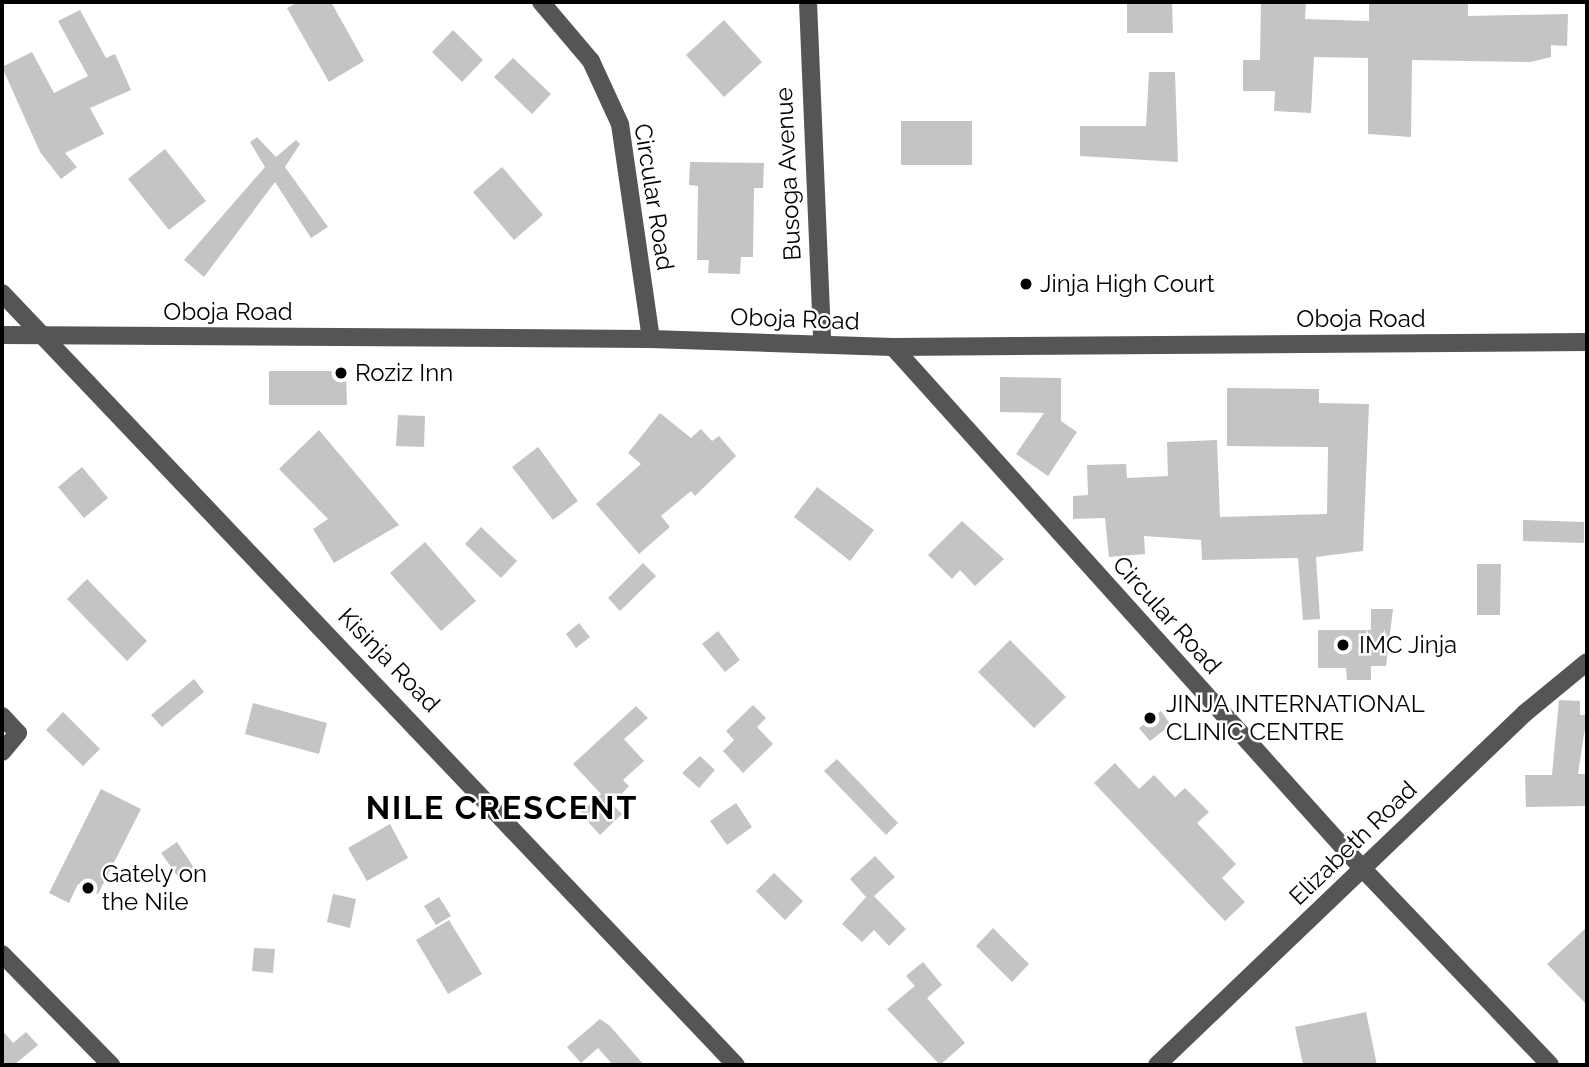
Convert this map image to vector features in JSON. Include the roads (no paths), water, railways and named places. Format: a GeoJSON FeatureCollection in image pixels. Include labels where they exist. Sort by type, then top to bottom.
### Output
{"type":"FeatureCollection","features":[{"type":"Feature","properties":{"kind":"street","name":"Circular Road"},"geometry":{"type":"LineString","coordinates":[[541,2],[591,61],[620,124],[650,339]]}},
{"type":"Feature","properties":{"kind":"street","name":"Busoga Avenue"},"geometry":{"type":"LineString","coordinates":[[808,2],[822,343]]}},
{"type":"Feature","properties":{"kind":"street","name":"Kisinja Road"},"geometry":{"type":"LineString","coordinates":[[2,293],[736,1065]]}},
{"type":"Feature","properties":{"kind":"street","name":"Oboja Road"},"geometry":{"type":"LineString","coordinates":[[2,335],[650,339],[893,347],[1587,342]]}},
{"type":"Feature","properties":{"kind":"street","name":"Circular Road"},"geometry":{"type":"LineString","coordinates":[[893,347],[1362,868],[1550,1065]]}},
{"type":"Feature","properties":{"kind":"street","name":"Elizabeth Road"},"geometry":{"type":"LineString","coordinates":[[1157,1065],[1362,868],[1587,662]]}},
{"type":"Feature","properties":{"kind":"street"},"geometry":{"type":"LineString","coordinates":[[2,716],[18,733],[2,752]]}},
{"type":"Feature","properties":{"kind":"street"},"geometry":{"type":"LineString","coordinates":[[2,954],[111,1065]]}},
{"type":"Feature","properties":{"kind":"place","name":"Jinja High Court"},"geometry":{"type":"Point","coordinates":[1026,284]}},
{"type":"Feature","properties":{"kind":"place","name":"Roziz Inn"},"geometry":{"type":"Point","coordinates":[341,373]}},
{"type":"Feature","properties":{"kind":"place","name":"IMC Jinja"},"geometry":{"type":"Point","coordinates":[1343,645]}},
{"type":"Feature","properties":{"kind":"place","name":"JINJA INTERNATIONAL CLINIC CENTRE"},"geometry":{"type":"Point","coordinates":[1150,718]}},
{"type":"Feature","properties":{"kind":"place","name":"Gately on the Nile"},"geometry":{"type":"Point","coordinates":[88,888]}},
{"type":"Feature","properties":{"kind":"district","name":"NILE CRESCENT"},"geometry":{"type":"Point","coordinates":[502,808]}}]}
